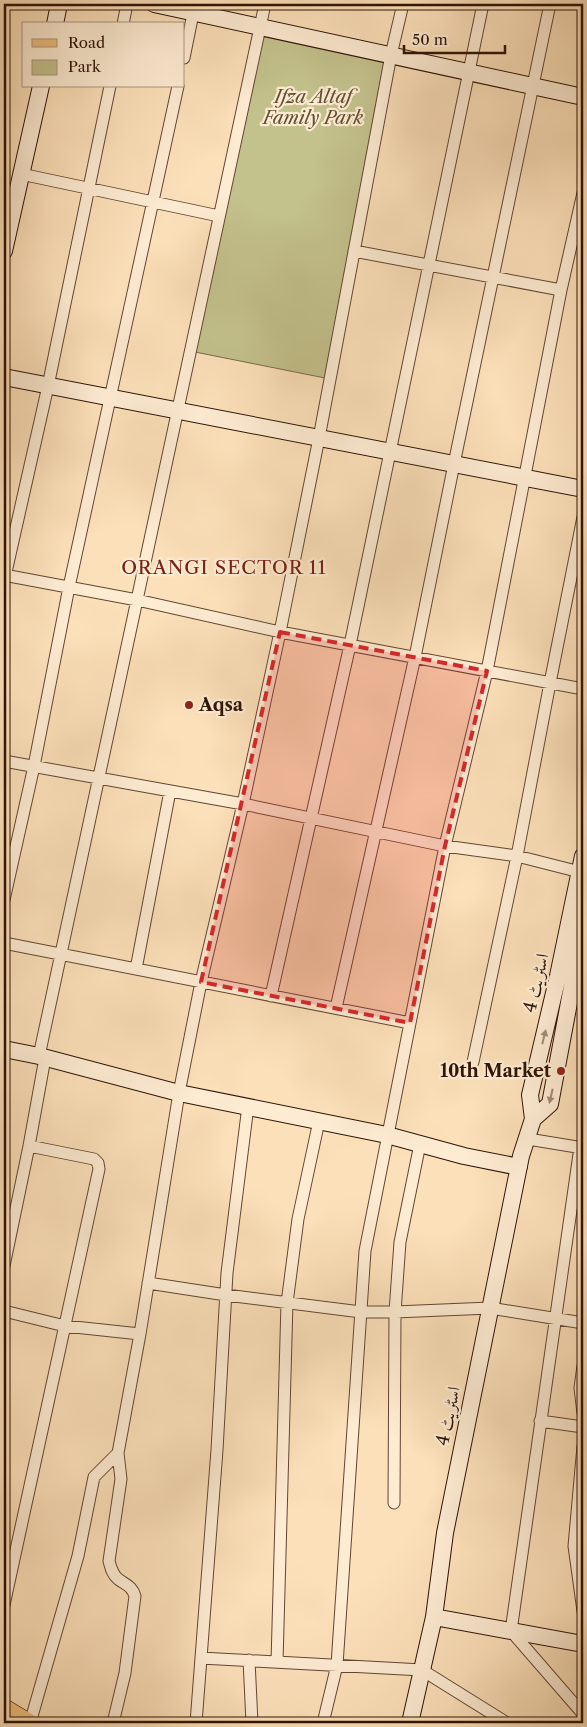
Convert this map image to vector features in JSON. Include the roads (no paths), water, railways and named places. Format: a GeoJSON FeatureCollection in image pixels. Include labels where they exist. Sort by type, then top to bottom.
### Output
{"type":"FeatureCollection","features":[{"type":"Feature","properties":{"kind":"main road"},"geometry":{"type":"LineString","coordinates":[[4,1708],[30,1723]]}},
{"type":"Feature","properties":{"kind":"street"},"geometry":{"type":"LineString","coordinates":[[55,22],[59,4]]}},
{"type":"Feature","properties":{"kind":"street"},"geometry":{"type":"LineString","coordinates":[[123,22],[127,4]]}},
{"type":"Feature","properties":{"kind":"street"},"geometry":{"type":"LineString","coordinates":[[154,4],[195,8],[260,27],[583,97]]}},
{"type":"Feature","properties":{"kind":"street"},"geometry":{"type":"LineString","coordinates":[[4,1266],[29,1146],[60,955],[265,4]]}},
{"type":"Feature","properties":{"kind":"street"},"geometry":{"type":"LineString","coordinates":[[113,1723],[125,1673],[135,1596],[130,1586],[117,1578],[112,1571],[110,1561],[121,1479],[118,1453],[140,1334],[179,1092],[201,982],[244,804],[280,632],[319,438],[391,55],[403,4]]}},
{"type":"Feature","properties":{"kind":"street"},"geometry":{"type":"LineString","coordinates":[[271,996],[350,645],[482,4]]}},
{"type":"Feature","properties":{"kind":"street"},"geometry":{"type":"LineString","coordinates":[[336,1008],[415,657],[550,4]]}},
{"type":"Feature","properties":{"kind":"street"},"geometry":{"type":"LineString","coordinates":[[185,53],[195,8]]}},
{"type":"Feature","properties":{"kind":"street"},"geometry":{"type":"LineString","coordinates":[[4,251],[41,88]]}},
{"type":"Feature","properties":{"kind":"street"},"geometry":{"type":"LineString","coordinates":[[110,88],[48,386],[4,577],[137,600],[280,632],[583,690]]}},
{"type":"Feature","properties":{"kind":"street"},"geometry":{"type":"LineString","coordinates":[[4,900],[34,766],[69,587],[178,88]]}},
{"type":"Feature","properties":{"kind":"street"},"geometry":{"type":"LineString","coordinates":[[21,174],[219,216]]}},
{"type":"Feature","properties":{"kind":"street"},"geometry":{"type":"LineString","coordinates":[[323,1723],[338,1665],[365,1250],[445,846],[487,671],[560,290],[583,192]]}},
{"type":"Feature","properties":{"kind":"street"},"geometry":{"type":"LineString","coordinates":[[354,251],[560,290]]}},
{"type":"Feature","properties":{"kind":"street"},"geometry":{"type":"LineString","coordinates":[[4,377],[583,489]]}},
{"type":"Feature","properties":{"kind":"street"},"geometry":{"type":"LineString","coordinates":[[473,1062],[517,856],[583,517]]}},
{"type":"Feature","properties":{"kind":"street"},"geometry":{"type":"LineString","coordinates":[[4,761],[244,804],[445,846],[517,856],[580,872]]}},
{"type":"Feature","properties":{"kind":"street"},"geometry":{"type":"LineString","coordinates":[[136,969],[170,791]]}},
{"type":"Feature","properties":{"kind":"street","name":"اسٹریٹ 4"},"geometry":{"type":"LineString","coordinates":[[410,1723],[434,1617],[444,1533],[519,1167],[533,1119],[530,1095],[558,976],[583,856]]}},
{"type":"Feature","properties":{"kind":"street","name":"اسٹریٹ 4"},"geometry":{"type":"LineString","coordinates":[[533,1119],[550,1104],[583,928]]}},
{"type":"Feature","properties":{"kind":"street"},"geometry":{"type":"LineString","coordinates":[[4,943],[410,1023]]}},
{"type":"Feature","properties":{"kind":"street"},"geometry":{"type":"LineString","coordinates":[[4,1049],[179,1092],[387,1135],[464,1156],[519,1167]]}},
{"type":"Feature","properties":{"kind":"street"},"geometry":{"type":"LineString","coordinates":[[196,1723],[226,1295],[248,1106]]}},
{"type":"Feature","properties":{"kind":"street"},"geometry":{"type":"LineString","coordinates":[[277,1662],[287,1302],[298,1219],[319,1121]]}},
{"type":"Feature","properties":{"kind":"street"},"geometry":{"type":"LineString","coordinates":[[528,1139],[582,1147],[555,1318],[511,1631],[583,1714]]}},
{"type":"Feature","properties":{"kind":"street"},"geometry":{"type":"LineString","coordinates":[[394,1503],[395,1312],[400,1242],[420,1144]]}},
{"type":"Feature","properties":{"kind":"street"},"geometry":{"type":"LineString","coordinates":[[4,1605],[99,1169],[98,1163],[94,1159],[29,1146]]}},
{"type":"Feature","properties":{"kind":"street"},"geometry":{"type":"LineString","coordinates":[[148,1283],[361,1312],[490,1308],[583,1323]]}},
{"type":"Feature","properties":{"kind":"street"},"geometry":{"type":"LineString","coordinates":[[4,1311],[65,1326],[140,1334]]}},
{"type":"Feature","properties":{"kind":"street"},"geometry":{"type":"LineString","coordinates":[[583,1366],[580,1388],[583,1413]]}},
{"type":"Feature","properties":{"kind":"street"},"geometry":{"type":"LineString","coordinates":[[540,1421],[583,1426]]}},
{"type":"Feature","properties":{"kind":"street"},"geometry":{"type":"LineString","coordinates":[[583,1446],[574,1546],[583,1611]]}},
{"type":"Feature","properties":{"kind":"street"},"geometry":{"type":"LineString","coordinates":[[30,1723],[78,1556],[94,1477],[118,1453]]}},
{"type":"Feature","properties":{"kind":"street"},"geometry":{"type":"LineString","coordinates":[[434,1617],[583,1644]]}},
{"type":"Feature","properties":{"kind":"street"},"geometry":{"type":"LineString","coordinates":[[201,1658],[422,1670],[506,1723]]}},
{"type":"Feature","properties":{"kind":"street"},"geometry":{"type":"LineString","coordinates":[[249,1660],[252,1723]]}},
{"type":"Feature","properties":{"kind":"place","name":"Aqsa"},"geometry":{"type":"Point","coordinates":[189,705]}},
{"type":"Feature","properties":{"kind":"place","name":"10th Market"},"geometry":{"type":"Point","coordinates":[561,1071]}},
{"type":"Feature","properties":{"kind":"district","name":"ORANGI SECTOR 11"},"geometry":{"type":"Point","coordinates":[224,567]}},
{"type":"Feature","properties":{"kind":"park label","name":"Ifza Altaf Family Park"},"geometry":{"type":"Point","coordinates":[313,107]}}]}
